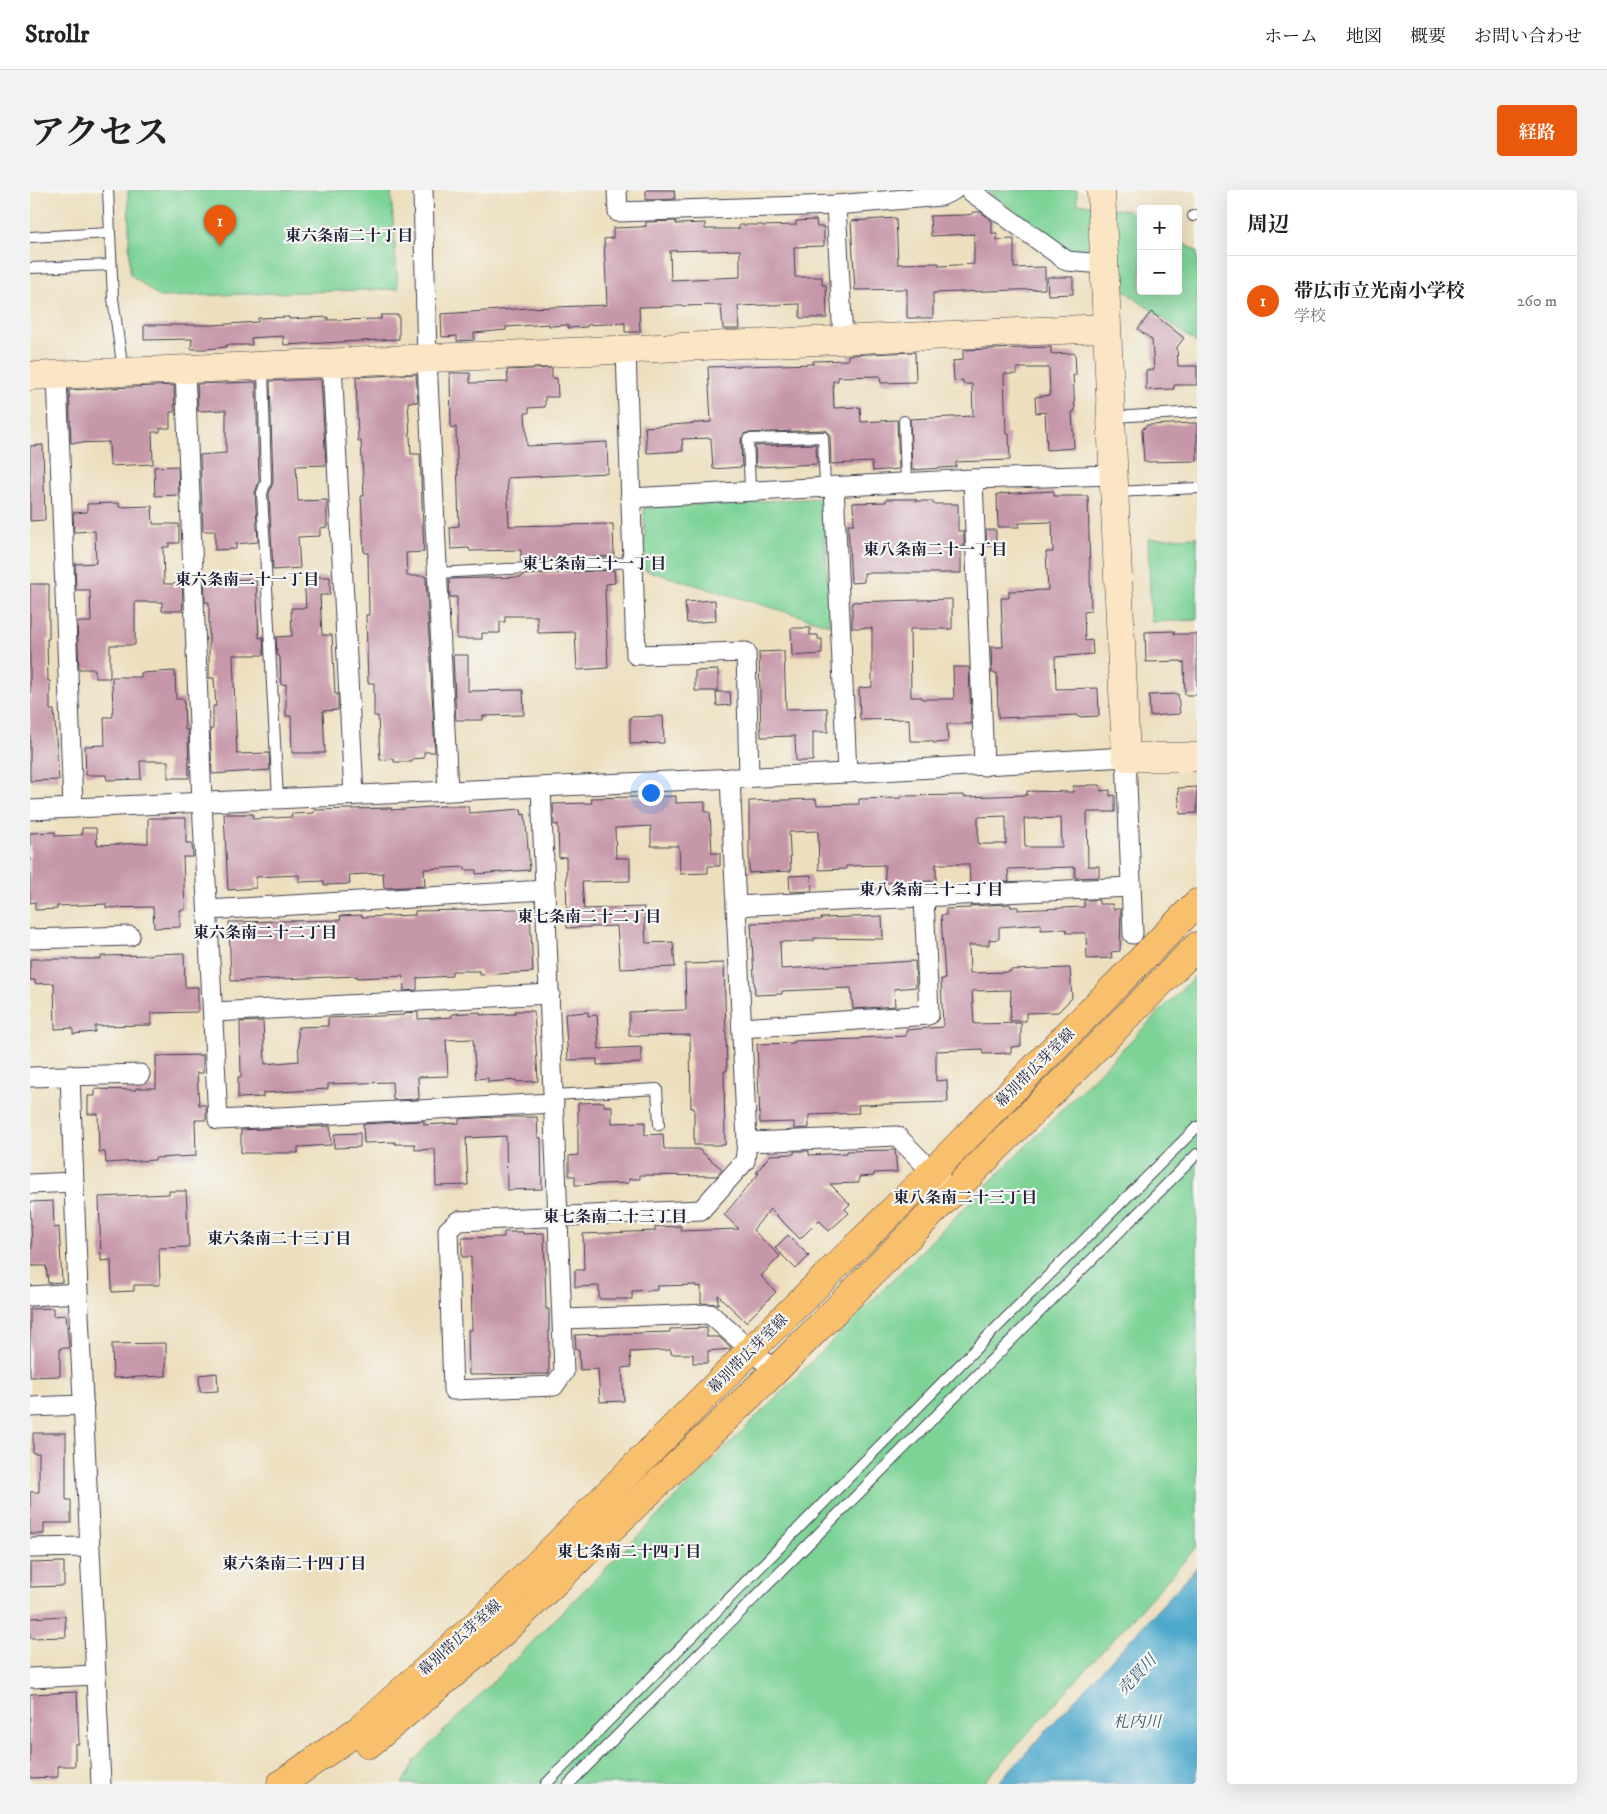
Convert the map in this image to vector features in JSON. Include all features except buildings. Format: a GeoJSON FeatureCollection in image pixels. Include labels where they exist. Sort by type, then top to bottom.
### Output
{"type":"FeatureCollection","features":[{"type":"Feature","properties":{"kind":"main road","name":"幕別帯広芽室線"},"geometry":{"type":"LineString","coordinates":[[281,1784],[360,1729],[490,1612],[751,1350],[933,1172],[1197,904]]}},
{"type":"Feature","properties":{"kind":"main road","name":"幕別帯広芽室線"},"geometry":{"type":"LineString","coordinates":[[312,1784],[374,1741],[502,1633],[775,1371],[1197,946]]}},
{"type":"Feature","properties":{"kind":"street"},"geometry":{"type":"LineString","coordinates":[[423,190],[427,360],[448,790]]}},
{"type":"Feature","properties":{"kind":"street"},"geometry":{"type":"LineString","coordinates":[[617,190],[618,212],[836,204],[941,196],[954,190]]}},
{"type":"Feature","properties":{"kind":"street"},"geometry":{"type":"LineString","coordinates":[[969,190],[1067,261],[1103,264]]}},
{"type":"Feature","properties":{"kind":"street"},"geometry":{"type":"LineString","coordinates":[[1101,190],[1133,934]]}},
{"type":"Feature","properties":{"kind":"street"},"geometry":{"type":"LineString","coordinates":[[836,204],[843,341]]}},
{"type":"Feature","properties":{"kind":"street"},"geometry":{"type":"LineString","coordinates":[[30,376],[427,360],[1106,328]]}},
{"type":"Feature","properties":{"kind":"street"},"geometry":{"type":"LineString","coordinates":[[626,351],[636,655],[746,652],[749,777]]}},
{"type":"Feature","properties":{"kind":"street"},"geometry":{"type":"LineString","coordinates":[[332,364],[354,794]]}},
{"type":"Feature","properties":{"kind":"street"},"geometry":{"type":"LineString","coordinates":[[185,370],[202,802],[218,1120],[554,1098]]}},
{"type":"Feature","properties":{"kind":"street"},"geometry":{"type":"LineString","coordinates":[[57,375],[73,808]]}},
{"type":"Feature","properties":{"kind":"street"},"geometry":{"type":"LineString","coordinates":[[630,498],[973,479],[1113,484]]}},
{"type":"Feature","properties":{"kind":"street"},"geometry":{"type":"LineString","coordinates":[[973,479],[984,766]]}},
{"type":"Feature","properties":{"kind":"street"},"geometry":{"type":"LineString","coordinates":[[829,486],[847,773]]}},
{"type":"Feature","properties":{"kind":"street"},"geometry":{"type":"LineString","coordinates":[[30,810],[354,794],[541,788],[1126,757],[1197,757]]}},
{"type":"Feature","properties":{"kind":"street"},"geometry":{"type":"LineString","coordinates":[[541,788],[558,1217],[563,1319],[564,1372],[554,1386],[453,1390],[448,1230],[458,1221],[558,1217],[701,1210],[745,1161],[747,1142],[730,778]]}},
{"type":"Feature","properties":{"kind":"street"},"geometry":{"type":"LineString","coordinates":[[736,906],[1130,887]]}},
{"type":"Feature","properties":{"kind":"street"},"geometry":{"type":"LineString","coordinates":[[208,910],[546,890]]}},
{"type":"Feature","properties":{"kind":"street"},"geometry":{"type":"LineString","coordinates":[[742,1028],[929,1015],[924,897]]}},
{"type":"Feature","properties":{"kind":"street"},"geometry":{"type":"LineString","coordinates":[[30,939],[130,936]]}},
{"type":"Feature","properties":{"kind":"street"},"geometry":{"type":"LineString","coordinates":[[214,1012],[550,994]]}},
{"type":"Feature","properties":{"kind":"street"},"geometry":{"type":"LineString","coordinates":[[30,1077],[140,1074]]}},
{"type":"Feature","properties":{"kind":"street"},"geometry":{"type":"LineString","coordinates":[[70,1075],[89,1547],[101,1784]]}},
{"type":"Feature","properties":{"kind":"street"},"geometry":{"type":"LineString","coordinates":[[747,1142],[897,1136],[951,1192]]}},
{"type":"Feature","properties":{"kind":"street"},"geometry":{"type":"LineString","coordinates":[[30,1184],[74,1182]]}},
{"type":"Feature","properties":{"kind":"street"},"geometry":{"type":"LineString","coordinates":[[30,1296],[78,1293]]}},
{"type":"Feature","properties":{"kind":"street"},"geometry":{"type":"LineString","coordinates":[[563,1319],[710,1314],[775,1371]]}},
{"type":"Feature","properties":{"kind":"street"},"geometry":{"type":"LineString","coordinates":[[30,1407],[84,1405]]}},
{"type":"Feature","properties":{"kind":"street"},"geometry":{"type":"LineString","coordinates":[[30,1548],[89,1547]]}},
{"type":"Feature","properties":{"kind":"street"},"geometry":{"type":"LineString","coordinates":[[30,1678],[96,1675]]}},
{"type":"Feature","properties":{"kind":"lane"},"geometry":{"type":"LineString","coordinates":[[108,190],[113,298],[124,373]]}},
{"type":"Feature","properties":{"kind":"lane"},"geometry":{"type":"LineString","coordinates":[[30,237],[110,233]]}},
{"type":"Feature","properties":{"kind":"lane"},"geometry":{"type":"LineString","coordinates":[[30,268],[111,265]]}},
{"type":"Feature","properties":{"kind":"lane"},"geometry":{"type":"LineString","coordinates":[[263,367],[266,482],[262,493],[278,799]]}},
{"type":"Feature","properties":{"kind":"lane"},"geometry":{"type":"LineString","coordinates":[[1110,417],[1197,412]]}},
{"type":"Feature","properties":{"kind":"lane"},"geometry":{"type":"LineString","coordinates":[[904,421],[906,482]]}},
{"type":"Feature","properties":{"kind":"lane"},"geometry":{"type":"LineString","coordinates":[[750,490],[748,439],[823,437],[829,486]]}},
{"type":"Feature","properties":{"kind":"lane"},"geometry":{"type":"LineString","coordinates":[[1113,484],[1197,488]]}},
{"type":"Feature","properties":{"kind":"lane"},"geometry":{"type":"LineString","coordinates":[[438,573],[633,562]]}},
{"type":"Feature","properties":{"kind":"lane"},"geometry":{"type":"LineString","coordinates":[[554,1098],[657,1089],[659,1125]]}},
{"type":"Feature","properties":{"kind":"lane"},"geometry":{"type":"LineString","coordinates":[[546,1784],[1197,1127]]}},
{"type":"Feature","properties":{"kind":"lane"},"geometry":{"type":"LineString","coordinates":[[568,1784],[1197,1154]]}},
{"type":"Feature","properties":{"kind":"green space"},"geometry":{"type":"Polygon","coordinates":[[[128,190],[391,190],[398,289],[159,297],[130,274],[128,190]]]}},
{"type":"Feature","properties":{"kind":"green space"},"geometry":{"type":"Polygon","coordinates":[[[984,190],[1077,190],[1077,203],[1129,211],[1137,216],[1137,295],[1182,295],[1182,242],[1197,251],[1197,343],[984,190]]]}},
{"type":"Feature","properties":{"kind":"green space"},"geometry":{"type":"Polygon","coordinates":[[[823,498],[830,625],[645,570],[644,507],[823,498]]]}},
{"type":"Feature","properties":{"kind":"green space"},"geometry":{"type":"Polygon","coordinates":[[[1197,537],[1197,620],[1151,622],[1148,539],[1197,537]]]}},
{"type":"Feature","properties":{"kind":"green space"},"geometry":{"type":"Polygon","coordinates":[[[1197,974],[1197,1547],[982,1784],[402,1784],[416,1759],[1197,974]]]}},
{"type":"Feature","properties":{"kind":"water","name":"札内川"},"geometry":{"type":"Polygon","coordinates":[[[1197,1567],[1197,1784],[997,1784],[1197,1567]]]}},
{"type":"Feature","properties":{"kind":"place","name":"帯広市立光南小学校"},"geometry":{"type":"Point","coordinates":[220,246]}},
{"type":"Feature","properties":{"kind":"district","name":"東六条南二十丁目"},"geometry":{"type":"Point","coordinates":[349,236]}},
{"type":"Feature","properties":{"kind":"district","name":"東八条南二十一丁目"},"geometry":{"type":"Point","coordinates":[935,550]}},
{"type":"Feature","properties":{"kind":"district","name":"東七条南二十一丁目"},"geometry":{"type":"Point","coordinates":[594,564]}},
{"type":"Feature","properties":{"kind":"district","name":"東六条南二十一丁目"},"geometry":{"type":"Point","coordinates":[247,580]}},
{"type":"Feature","properties":{"kind":"district","name":"東八条南二十二丁目"},"geometry":{"type":"Point","coordinates":[931,890]}},
{"type":"Feature","properties":{"kind":"district","name":"東七条南二十二丁目"},"geometry":{"type":"Point","coordinates":[589,917]}},
{"type":"Feature","properties":{"kind":"district","name":"東六条南二十二丁目"},"geometry":{"type":"Point","coordinates":[265,933]}},
{"type":"Feature","properties":{"kind":"district","name":"東八条南二十三丁目"},"geometry":{"type":"Point","coordinates":[965,1198]}},
{"type":"Feature","properties":{"kind":"district","name":"東七条南二十三丁目"},"geometry":{"type":"Point","coordinates":[615,1217]}},
{"type":"Feature","properties":{"kind":"district","name":"東六条南二十三丁目"},"geometry":{"type":"Point","coordinates":[279,1239]}},
{"type":"Feature","properties":{"kind":"district","name":"東七条南二十四丁目"},"geometry":{"type":"Point","coordinates":[629,1552]}},
{"type":"Feature","properties":{"kind":"district","name":"東六条南二十四丁目"},"geometry":{"type":"Point","coordinates":[294,1564]}},
{"type":"Feature","properties":{"kind":"water label","name":"売買川"},"geometry":{"type":"Point","coordinates":[1137,1675]}}]}
